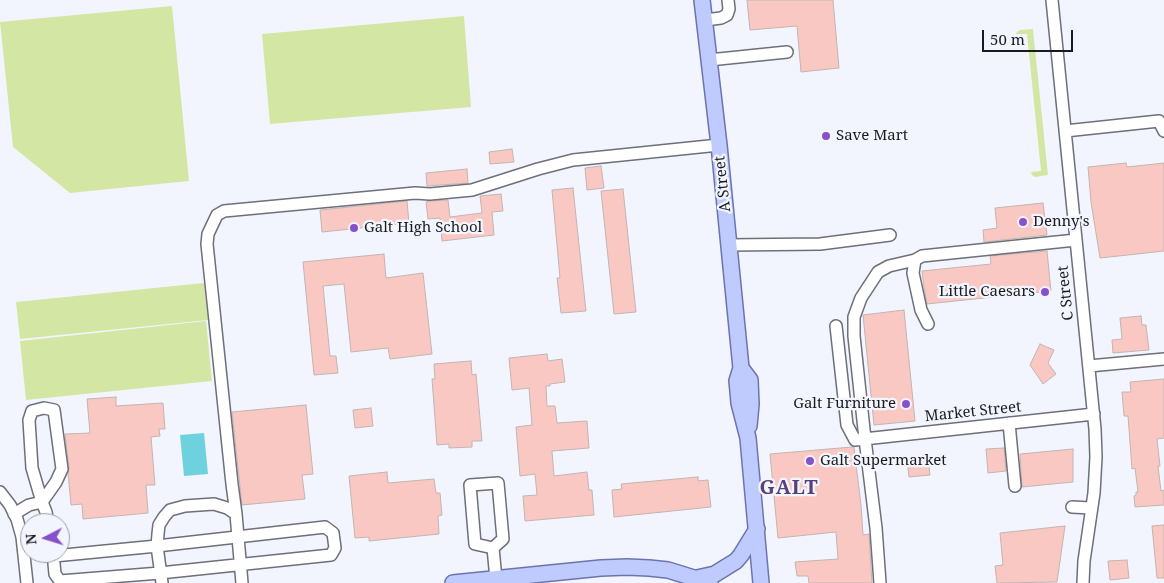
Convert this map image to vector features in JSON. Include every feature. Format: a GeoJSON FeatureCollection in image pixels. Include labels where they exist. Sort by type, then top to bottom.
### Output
{"type":"FeatureCollection","features":[{"type":"Feature","properties":{"kind":"main road","name":"A Street"},"geometry":{"type":"LineString","coordinates":[[702,0],[719,145],[741,368],[737,381],[739,403],[748,438],[760,583]]}},
{"type":"Feature","properties":{"kind":"main road"},"geometry":{"type":"LineString","coordinates":[[453,583],[626,567],[668,570],[680,578],[704,581],[736,561],[756,529]]}},
{"type":"Feature","properties":{"kind":"street"},"geometry":{"type":"LineString","coordinates":[[705,20],[721,18],[727,15],[729,9],[728,0]]}},
{"type":"Feature","properties":{"kind":"street","name":"C Street"},"geometry":{"type":"LineString","coordinates":[[1052,0],[1094,414],[1096,458],[1094,493],[1084,561],[1083,583]]}},
{"type":"Feature","properties":{"kind":"street"},"geometry":{"type":"LineString","coordinates":[[709,60],[788,52]]}},
{"type":"Feature","properties":{"kind":"street"},"geometry":{"type":"LineString","coordinates":[[1065,131],[1159,121],[1164,131]]}},
{"type":"Feature","properties":{"kind":"street"},"geometry":{"type":"LineString","coordinates":[[242,583],[207,244],[208,234],[217,215],[224,212],[415,192],[430,194],[472,190],[573,160],[719,145]]}},
{"type":"Feature","properties":{"kind":"street"},"geometry":{"type":"LineString","coordinates":[[729,245],[820,244],[890,235]]}},
{"type":"Feature","properties":{"kind":"street"},"geometry":{"type":"LineString","coordinates":[[880,583],[876,528],[860,439],[854,317],[861,298],[878,272],[889,266],[915,260],[922,256],[1076,240]]}},
{"type":"Feature","properties":{"kind":"street"},"geometry":{"type":"LineString","coordinates":[[915,260],[913,273],[921,310],[928,324]]}},
{"type":"Feature","properties":{"kind":"street"},"geometry":{"type":"LineString","coordinates":[[836,326],[847,425],[860,439]]}},
{"type":"Feature","properties":{"kind":"street"},"geometry":{"type":"LineString","coordinates":[[1089,366],[1164,359]]}},
{"type":"Feature","properties":{"kind":"street"},"geometry":{"type":"LineString","coordinates":[[14,514],[29,505],[42,502],[56,482],[62,469],[54,410],[44,408],[32,411],[29,420],[32,468],[42,502],[46,513]]}},
{"type":"Feature","properties":{"kind":"street","name":"Market Street"},"geometry":{"type":"LineString","coordinates":[[860,439],[1094,414]]}},
{"type":"Feature","properties":{"kind":"street"},"geometry":{"type":"LineString","coordinates":[[1008,424],[1015,486]]}},
{"type":"Feature","properties":{"kind":"street"},"geometry":{"type":"LineString","coordinates":[[498,483],[503,539],[493,548],[474,544],[470,485],[498,483]]}},
{"type":"Feature","properties":{"kind":"street"},"geometry":{"type":"LineString","coordinates":[[0,492],[10,505],[22,537],[27,583]]}},
{"type":"Feature","properties":{"kind":"street"},"geometry":{"type":"LineString","coordinates":[[161,578],[157,546],[159,525],[170,510],[185,506],[214,504],[227,508],[236,514]]}},
{"type":"Feature","properties":{"kind":"street"},"geometry":{"type":"LineString","coordinates":[[1072,507],[1091,508]]}},
{"type":"Feature","properties":{"kind":"street"},"geometry":{"type":"LineString","coordinates":[[54,563],[55,574],[60,581],[161,578],[240,564],[331,554],[335,548],[333,533],[325,527],[238,538],[70,553]]}},
{"type":"Feature","properties":{"kind":"street"},"geometry":{"type":"LineString","coordinates":[[493,548],[496,579]]}},
{"type":"Feature","properties":{"kind":"green space"},"geometry":{"type":"Polygon","coordinates":[[[172,6],[189,181],[70,193],[13,147],[0,22],[172,6]]]}},
{"type":"Feature","properties":{"kind":"green space"},"geometry":{"type":"Polygon","coordinates":[[[464,16],[471,107],[270,124],[262,34],[464,16]]]}},
{"type":"Feature","properties":{"kind":"green space"},"geometry":{"type":"Polygon","coordinates":[[[1033,29],[1048,175],[1035,177],[1031,172],[1041,171],[1027,34],[1016,34],[1020,30],[1033,29]]]}},
{"type":"Feature","properties":{"kind":"green space"},"geometry":{"type":"Polygon","coordinates":[[[204,283],[208,320],[20,339],[16,302],[204,283]]]}},
{"type":"Feature","properties":{"kind":"green space"},"geometry":{"type":"Polygon","coordinates":[[[206,321],[212,381],[26,400],[20,341],[206,321]]]}},
{"type":"Feature","properties":{"kind":"water"},"geometry":{"type":"Polygon","coordinates":[[[204,433],[208,474],[184,476],[180,435],[204,433]]]}},
{"type":"Feature","properties":{"kind":"building"},"geometry":{"type":"Polygon","coordinates":[[[747,0],[833,0],[839,68],[801,72],[797,26],[750,30],[747,0]]]}},
{"type":"Feature","properties":{"kind":"building"},"geometry":{"type":"Polygon","coordinates":[[[512,149],[514,162],[490,164],[489,152],[512,149]]]}},
{"type":"Feature","properties":{"kind":"building"},"geometry":{"type":"Polygon","coordinates":[[[1126,163],[1127,167],[1164,163],[1164,251],[1100,258],[1091,202],[1088,167],[1126,163]]]}},
{"type":"Feature","properties":{"kind":"building"},"geometry":{"type":"Polygon","coordinates":[[[601,166],[604,188],[587,190],[585,168],[601,166]]]}},
{"type":"Feature","properties":{"kind":"building"},"geometry":{"type":"Polygon","coordinates":[[[467,169],[468,183],[427,186],[426,173],[467,169]]]}},
{"type":"Feature","properties":{"kind":"building"},"geometry":{"type":"Polygon","coordinates":[[[573,188],[586,311],[561,313],[557,278],[560,278],[552,190],[573,188]]]}},
{"type":"Feature","properties":{"kind":"building"},"geometry":{"type":"Polygon","coordinates":[[[623,189],[636,312],[614,314],[601,191],[623,189]]]}},
{"type":"Feature","properties":{"kind":"building"},"geometry":{"type":"Polygon","coordinates":[[[501,194],[503,211],[492,212],[494,235],[442,241],[440,218],[428,219],[426,202],[448,200],[450,217],[482,213],[480,196],[501,194]]]}},
{"type":"Feature","properties":{"kind":"building"},"geometry":{"type":"Polygon","coordinates":[[[407,201],[409,223],[322,232],[320,210],[407,201]]]}},
{"type":"Feature","properties":{"kind":"building"},"geometry":{"type":"Polygon","coordinates":[[[1043,203],[1047,235],[984,242],[983,230],[997,228],[995,208],[1043,203]]]}},
{"type":"Feature","properties":{"kind":"building"},"geometry":{"type":"Polygon","coordinates":[[[1047,251],[1051,291],[927,304],[922,271],[991,264],[990,256],[1047,251]]]}},
{"type":"Feature","properties":{"kind":"building"},"geometry":{"type":"Polygon","coordinates":[[[384,254],[386,278],[423,273],[432,354],[390,359],[388,348],[351,352],[344,284],[323,286],[330,356],[336,356],[338,373],[314,375],[303,262],[384,254]]]}},
{"type":"Feature","properties":{"kind":"building"},"geometry":{"type":"Polygon","coordinates":[[[904,310],[915,421],[874,425],[863,315],[904,310]]]}},
{"type":"Feature","properties":{"kind":"building"},"geometry":{"type":"Polygon","coordinates":[[[1141,316],[1142,325],[1146,325],[1149,350],[1113,353],[1112,340],[1122,339],[1120,318],[1141,316]]]}},
{"type":"Feature","properties":{"kind":"building"},"geometry":{"type":"Polygon","coordinates":[[[1040,344],[1054,350],[1048,363],[1056,374],[1043,384],[1030,365],[1040,344]]]}},
{"type":"Feature","properties":{"kind":"building"},"geometry":{"type":"Polygon","coordinates":[[[547,354],[548,361],[562,359],[565,382],[546,386],[547,406],[555,406],[557,423],[587,421],[589,448],[552,451],[554,476],[587,472],[589,490],[592,490],[594,515],[525,521],[523,496],[537,495],[535,474],[520,476],[516,427],[532,425],[529,388],[512,390],[509,358],[547,354]]]}},
{"type":"Feature","properties":{"kind":"building"},"geometry":{"type":"Polygon","coordinates":[[[471,361],[472,375],[476,374],[482,441],[472,441],[472,447],[449,448],[449,444],[437,445],[432,379],[435,379],[434,364],[471,361]]]}},
{"type":"Feature","properties":{"kind":"building"},"geometry":{"type":"Polygon","coordinates":[[[1164,379],[1164,438],[1157,439],[1160,466],[1158,466],[1161,491],[1164,490],[1164,505],[1135,507],[1134,496],[1138,492],[1135,468],[1132,469],[1128,416],[1124,416],[1122,392],[1131,392],[1130,382],[1164,379]]]}},
{"type":"Feature","properties":{"kind":"building"},"geometry":{"type":"Polygon","coordinates":[[[116,397],[116,406],[163,403],[165,429],[159,429],[160,436],[151,437],[155,485],[146,485],[148,513],[83,519],[82,504],[71,505],[65,434],[90,433],[87,399],[116,397]]]}},
{"type":"Feature","properties":{"kind":"building"},"geometry":{"type":"Polygon","coordinates":[[[306,405],[313,474],[302,475],[305,499],[242,505],[232,412],[306,405]]]}},
{"type":"Feature","properties":{"kind":"building"},"geometry":{"type":"Polygon","coordinates":[[[371,408],[373,426],[355,428],[353,410],[371,408]]]}},
{"type":"Feature","properties":{"kind":"building"},"geometry":{"type":"Polygon","coordinates":[[[854,447],[863,535],[869,534],[872,583],[809,583],[808,576],[797,576],[795,562],[838,559],[836,532],[778,538],[770,454],[854,447]]]}},
{"type":"Feature","properties":{"kind":"building"},"geometry":{"type":"Polygon","coordinates":[[[1004,448],[1006,471],[988,473],[986,449],[1004,448]]]}},
{"type":"Feature","properties":{"kind":"building"},"geometry":{"type":"Polygon","coordinates":[[[1073,449],[1073,482],[1022,487],[1020,454],[1073,449]]]}},
{"type":"Feature","properties":{"kind":"building"},"geometry":{"type":"Polygon","coordinates":[[[928,458],[930,475],[909,477],[907,460],[928,458]]]}},
{"type":"Feature","properties":{"kind":"building"},"geometry":{"type":"Polygon","coordinates":[[[387,472],[388,483],[434,479],[436,493],[440,493],[442,515],[438,516],[439,534],[369,541],[369,537],[355,538],[349,476],[387,472]]]}},
{"type":"Feature","properties":{"kind":"building"},"geometry":{"type":"Polygon","coordinates":[[[698,477],[698,481],[708,480],[711,507],[614,517],[612,490],[622,489],[621,484],[698,477]]]}},
{"type":"Feature","properties":{"kind":"building"},"geometry":{"type":"Polygon","coordinates":[[[1164,525],[1164,578],[1157,578],[1152,526],[1164,525]]]}},
{"type":"Feature","properties":{"kind":"building"},"geometry":{"type":"Polygon","coordinates":[[[1065,526],[1057,582],[997,583],[995,566],[1003,565],[1000,533],[1065,526]]]}},
{"type":"Feature","properties":{"kind":"building"},"geometry":{"type":"Polygon","coordinates":[[[1127,560],[1129,578],[1110,580],[1108,561],[1127,560]]]}},
{"type":"Feature","properties":{"kind":"place","name":"Save Mart"},"geometry":{"type":"Point","coordinates":[826,136]}},
{"type":"Feature","properties":{"kind":"place","name":"Denny's"},"geometry":{"type":"Point","coordinates":[1023,222]}},
{"type":"Feature","properties":{"kind":"place","name":"Galt High School"},"geometry":{"type":"Point","coordinates":[354,228]}},
{"type":"Feature","properties":{"kind":"place","name":"Little Caesars"},"geometry":{"type":"Point","coordinates":[1045,292]}},
{"type":"Feature","properties":{"kind":"place","name":"Galt Furniture"},"geometry":{"type":"Point","coordinates":[906,404]}},
{"type":"Feature","properties":{"kind":"place","name":"Galt Supermarket"},"geometry":{"type":"Point","coordinates":[810,461]}},
{"type":"Feature","properties":{"kind":"district","name":"GALT"},"geometry":{"type":"Point","coordinates":[789,488]}}]}
